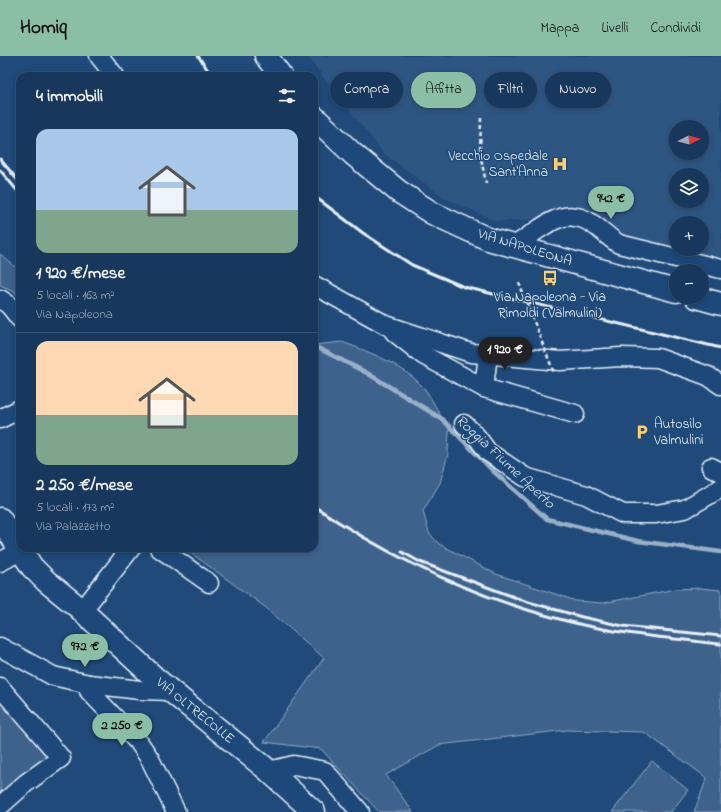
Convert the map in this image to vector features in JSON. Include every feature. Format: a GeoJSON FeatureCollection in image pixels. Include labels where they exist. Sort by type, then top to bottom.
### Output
{"type":"FeatureCollection","features":[{"type":"Feature","properties":{"kind":"main road","name":"VIA NAPOLEONA"},"geometry":{"type":"LineString","coordinates":[[318,121],[353,154],[398,191],[432,213],[488,239],[512,247],[669,290]]}},
{"type":"Feature","properties":{"kind":"main road"},"geometry":{"type":"LineString","coordinates":[[709,301],[721,304]]}},
{"type":"Feature","properties":{"kind":"main road"},"geometry":{"type":"LineString","coordinates":[[0,503],[13,516],[16,522]]}},
{"type":"Feature","properties":{"kind":"main road","name":"VIA OLTRECOLLE"},"geometry":{"type":"LineString","coordinates":[[0,519],[16,537]]}},
{"type":"Feature","properties":{"kind":"main road","name":"VIA OLTRECOLLE"},"geometry":{"type":"LineString","coordinates":[[27,552],[32,567],[42,577],[171,691],[268,771],[314,812]]}},
{"type":"Feature","properties":{"kind":"street"},"geometry":{"type":"LineString","coordinates":[[99,56],[112,72]]}},
{"type":"Feature","properties":{"kind":"street"},"geometry":{"type":"LineString","coordinates":[[512,247],[552,220],[563,217],[574,217],[594,225],[604,235],[619,244],[721,268]]}},
{"type":"Feature","properties":{"kind":"street"},"geometry":{"type":"LineString","coordinates":[[318,287],[386,325],[422,355],[484,388],[575,414]]}},
{"type":"Feature","properties":{"kind":"street"},"geometry":{"type":"LineString","coordinates":[[0,299],[9,305],[16,313]]}},
{"type":"Feature","properties":{"kind":"street"},"geometry":{"type":"LineString","coordinates":[[386,325],[471,353],[560,361],[621,357],[658,358],[708,376],[721,385]]}},
{"type":"Feature","properties":{"kind":"street"},"geometry":{"type":"LineString","coordinates":[[484,388],[488,354]]}},
{"type":"Feature","properties":{"kind":"street"},"geometry":{"type":"LineString","coordinates":[[0,419],[16,411]]}},
{"type":"Feature","properties":{"kind":"street"},"geometry":{"type":"LineString","coordinates":[[464,424],[477,437],[488,452],[525,477],[586,495],[623,514],[656,514],[685,508],[721,488]]}},
{"type":"Feature","properties":{"kind":"street"},"geometry":{"type":"LineString","coordinates":[[0,562],[20,552]]}},
{"type":"Feature","properties":{"kind":"street"},"geometry":{"type":"LineString","coordinates":[[80,609],[128,552]]}},
{"type":"Feature","properties":{"kind":"street"},"geometry":{"type":"LineString","coordinates":[[166,552],[209,583]]}},
{"type":"Feature","properties":{"kind":"street"},"geometry":{"type":"LineString","coordinates":[[0,647],[53,676],[89,684],[140,690],[171,691]]}},
{"type":"Feature","properties":{"kind":"street"},"geometry":{"type":"LineString","coordinates":[[89,684],[89,691],[140,744],[150,759],[176,812]]}},
{"type":"Feature","properties":{"kind":"street"},"geometry":{"type":"LineString","coordinates":[[0,687],[61,758],[26,783],[0,806]]}},
{"type":"Feature","properties":{"kind":"street"},"geometry":{"type":"LineString","coordinates":[[268,771],[294,765],[325,771],[360,812]]}},
{"type":"Feature","properties":{"kind":"path"},"geometry":{"type":"LineString","coordinates":[[481,118],[480,152],[486,183]]}},
{"type":"Feature","properties":{"kind":"path"},"geometry":{"type":"LineString","coordinates":[[519,283],[554,373]]}},
{"type":"Feature","properties":{"kind":"shaded area","name":"Vecchio Ospedale Sant'Anna"},"geometry":{"type":"Polygon","coordinates":[[[307,56],[721,56],[721,257],[709,254],[709,216],[669,216],[669,245],[621,235],[590,212],[575,209],[550,213],[529,220],[495,221],[445,198],[383,153],[348,108],[403,108],[403,72],[330,72],[330,85],[307,56]]]}},
{"type":"Feature","properties":{"kind":"shaded area"},"geometry":{"type":"Polygon","coordinates":[[[0,254],[16,268],[16,293],[0,285],[0,254]]]}},
{"type":"Feature","properties":{"kind":"shaded area"},"geometry":{"type":"Polygon","coordinates":[[[342,342],[388,361],[400,368],[419,383],[427,392],[449,426],[448,454],[440,483],[423,511],[429,533],[439,544],[496,574],[576,601],[603,603],[676,589],[700,588],[721,590],[721,812],[694,812],[707,778],[644,732],[567,730],[439,745],[386,775],[413,812],[379,812],[321,749],[264,742],[324,658],[265,607],[189,552],[318,552],[318,345],[342,342]]]}},
{"type":"Feature","properties":{"kind":"shaded area"},"geometry":{"type":"Polygon","coordinates":[[[0,685],[54,760],[0,812],[0,685]]]}},
{"type":"Feature","properties":{"kind":"shaded area"},"geometry":{"type":"Polygon","coordinates":[[[652,761],[688,790],[671,812],[612,812],[652,761]]]}},
{"type":"Feature","properties":{"kind":"waterway","name":"Roggia Fiume Aperto"},"geometry":{"type":"LineString","coordinates":[[318,348],[367,373],[442,419],[493,471],[547,519],[638,541],[721,552]]}},
{"type":"Feature","properties":{"kind":"railway"},"geometry":{"type":"LineString","coordinates":[[198,56],[209,72]]}},
{"type":"Feature","properties":{"kind":"railway"},"geometry":{"type":"LineString","coordinates":[[0,159],[16,178]]}},
{"type":"Feature","properties":{"kind":"railway"},"geometry":{"type":"LineString","coordinates":[[0,170],[16,189]]}},
{"type":"Feature","properties":{"kind":"railway"},"geometry":{"type":"LineString","coordinates":[[318,199],[363,233],[412,265],[464,287],[721,348]]}},
{"type":"Feature","properties":{"kind":"railway"},"geometry":{"type":"LineString","coordinates":[[318,509],[377,545],[409,562],[443,578],[512,605],[583,625],[652,636],[721,644]]}},
{"type":"Feature","properties":{"kind":"railway"},"geometry":{"type":"LineString","coordinates":[[402,552],[420,562],[525,601],[582,617],[623,626],[721,636]]}},
{"type":"Feature","properties":{"kind":"place","name":"Vecchio Ospedale Sant'Anna"},"geometry":{"type":"Point","coordinates":[560,164]}},
{"type":"Feature","properties":{"kind":"place","name":"Via Napoleona - Via Rimoldi (Valmulini)"},"geometry":{"type":"Point","coordinates":[550,278]}},
{"type":"Feature","properties":{"kind":"place","name":"Autosilo Valmulini"},"geometry":{"type":"Point","coordinates":[642,432]}}]}
